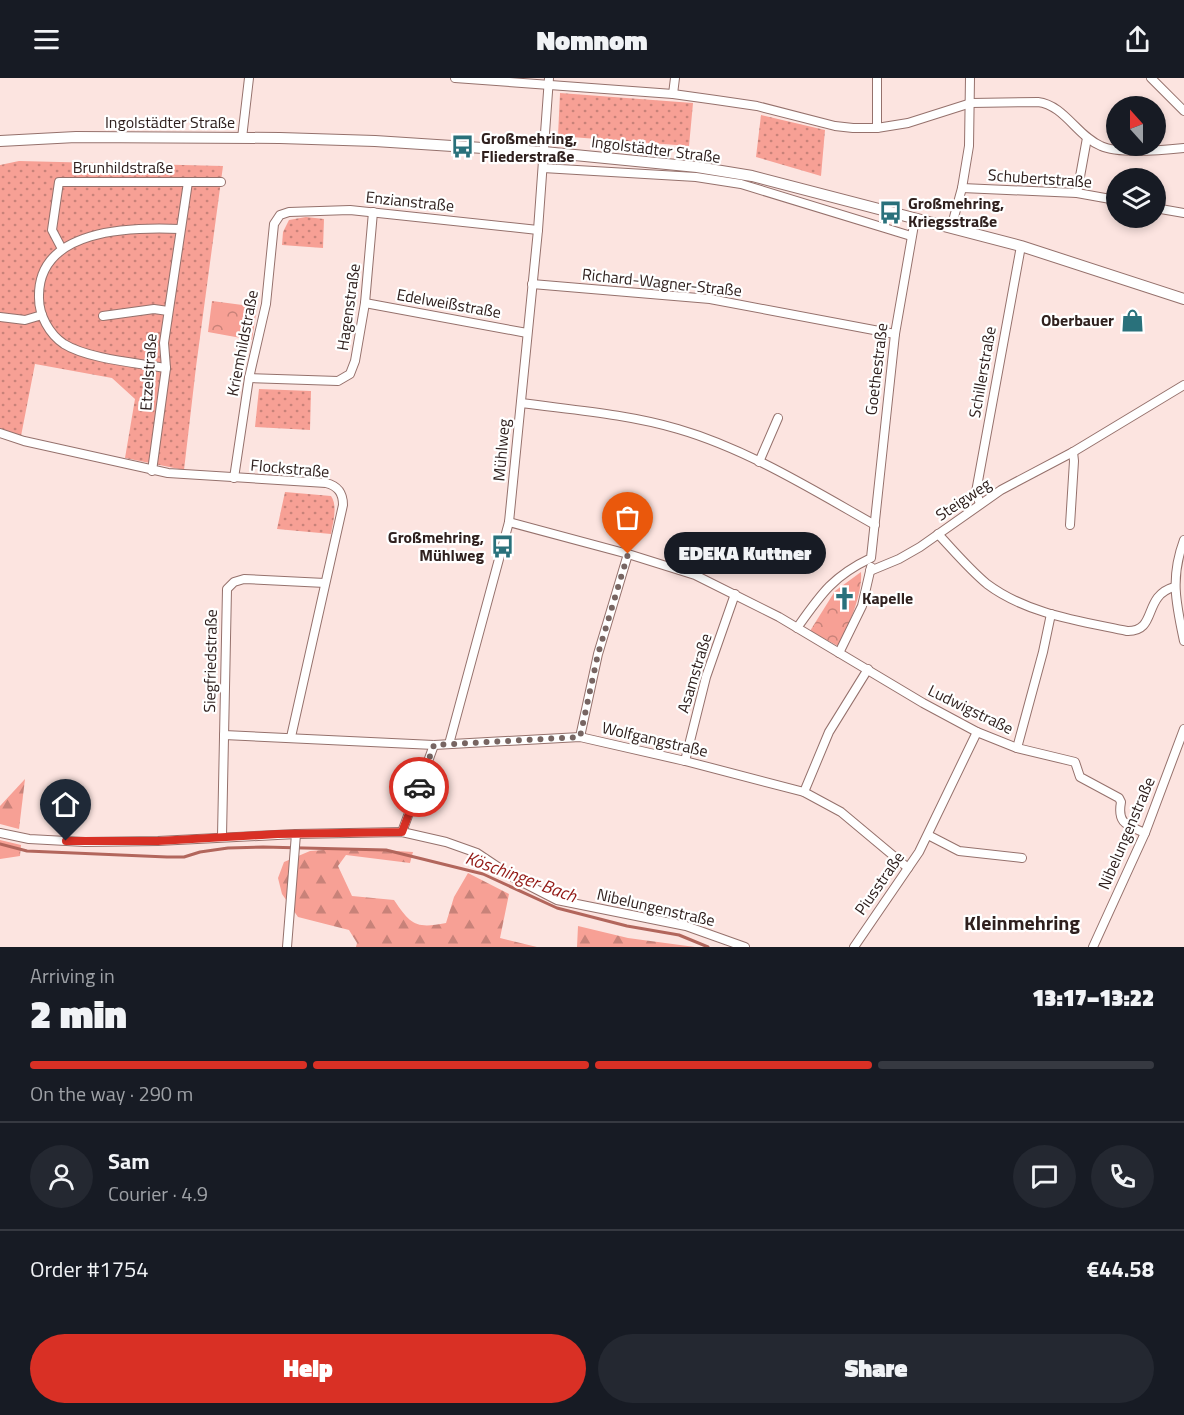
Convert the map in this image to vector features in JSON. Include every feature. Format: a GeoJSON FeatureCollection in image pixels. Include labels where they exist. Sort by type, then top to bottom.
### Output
{"type":"FeatureCollection","features":[{"type":"Feature","properties":{"kind":"street"},"geometry":{"type":"LineString","coordinates":[[242,138],[249,78]]}},
{"type":"Feature","properties":{"kind":"street"},"geometry":{"type":"LineString","coordinates":[[455,78],[548,82],[673,94],[757,106],[835,126],[853,128],[877,128],[908,123],[971,103],[1047,103],[1087,138],[1102,147],[1163,150],[1184,148]]}},
{"type":"Feature","properties":{"kind":"street"},"geometry":{"type":"LineString","coordinates":[[673,94],[675,78]]}},
{"type":"Feature","properties":{"kind":"street"},"geometry":{"type":"LineString","coordinates":[[877,78],[877,128]]}},
{"type":"Feature","properties":{"kind":"street"},"geometry":{"type":"LineString","coordinates":[[951,228],[962,188],[969,146],[970,78]]}},
{"type":"Feature","properties":{"kind":"street"},"geometry":{"type":"LineString","coordinates":[[1151,78],[1184,111]]}},
{"type":"Feature","properties":{"kind":"street","name":"Mühlweg"},"geometry":{"type":"LineString","coordinates":[[449,744],[508,522],[538,230],[548,82]]}},
{"type":"Feature","properties":{"kind":"street","name":"Ingolstädter Straße"},"geometry":{"type":"LineString","coordinates":[[0,141],[43,137],[375,141],[544,152],[697,167],[752,176],[1021,246],[1184,299]]}},
{"type":"Feature","properties":{"kind":"street"},"geometry":{"type":"LineString","coordinates":[[1077,193],[1087,138]]}},
{"type":"Feature","properties":{"kind":"street","name":"Ingolstädter Straße"},"geometry":{"type":"LineString","coordinates":[[543,168],[696,177],[741,184],[911,236]]}},
{"type":"Feature","properties":{"kind":"street","name":"Brunhildstraße"},"geometry":{"type":"LineString","coordinates":[[62,249],[52,230],[59,182],[221,182]]}},
{"type":"Feature","properties":{"kind":"street","name":"Etzelstraße"},"geometry":{"type":"LineString","coordinates":[[152,471],[166,368],[164,343],[188,182]]}},
{"type":"Feature","properties":{"kind":"street","name":"Schubertstraße"},"geometry":{"type":"LineString","coordinates":[[962,188],[1077,193],[1106,199]]}},
{"type":"Feature","properties":{"kind":"street","name":"Enzianstraße"},"geometry":{"type":"LineString","coordinates":[[280,215],[295,211],[350,210],[538,230]]}},
{"type":"Feature","properties":{"kind":"street"},"geometry":{"type":"LineString","coordinates":[[1166,210],[1184,213]]}},
{"type":"Feature","properties":{"kind":"street","name":"Hagenstraße"},"geometry":{"type":"LineString","coordinates":[[249,378],[330,381],[350,374],[354,368],[365,303],[373,212]]}},
{"type":"Feature","properties":{"kind":"street","name":"Kriemhildstraße"},"geometry":{"type":"LineString","coordinates":[[234,478],[249,378],[266,304],[274,224],[280,215]]}},
{"type":"Feature","properties":{"kind":"street","name":"Goethestraße"},"geometry":{"type":"LineString","coordinates":[[839,653],[862,606],[870,571],[895,334],[915,219]]}},
{"type":"Feature","properties":{"kind":"street"},"geometry":{"type":"LineString","coordinates":[[166,368],[79,351],[65,344],[55,336],[42,315],[39,302],[41,278],[46,266],[62,249],[84,238],[122,231],[180,229]]}},
{"type":"Feature","properties":{"kind":"street","name":"Schillerstraße"},"geometry":{"type":"LineString","coordinates":[[980,504],[976,492],[1021,246]]}},
{"type":"Feature","properties":{"kind":"street","name":"Richard-Wagner-Straße"},"geometry":{"type":"LineString","coordinates":[[532,284],[710,299],[895,334]]}},
{"type":"Feature","properties":{"kind":"street","name":"Edelweißstraße"},"geometry":{"type":"LineString","coordinates":[[365,303],[527,333]]}},
{"type":"Feature","properties":{"kind":"street","name":"Etzelstraße"},"geometry":{"type":"LineString","coordinates":[[103,316],[154,309],[168,311]]}},
{"type":"Feature","properties":{"kind":"street"},"geometry":{"type":"LineString","coordinates":[[0,317],[25,320],[42,315]]}},
{"type":"Feature","properties":{"kind":"street","name":"Steigweg"},"geometry":{"type":"LineString","coordinates":[[870,571],[899,559],[1001,490],[1073,452],[1184,385]]}},
{"type":"Feature","properties":{"kind":"street"},"geometry":{"type":"LineString","coordinates":[[520,403],[604,413],[678,429],[759,462],[875,525]]}},
{"type":"Feature","properties":{"kind":"street"},"geometry":{"type":"LineString","coordinates":[[759,462],[778,418]]}},
{"type":"Feature","properties":{"kind":"street","name":"Flockstraße"},"geometry":{"type":"LineString","coordinates":[[0,433],[24,441],[152,471],[182,475],[326,483],[338,489],[343,505],[291,737]]}},
{"type":"Feature","properties":{"kind":"street"},"geometry":{"type":"LineString","coordinates":[[1070,525],[1073,452]]}},
{"type":"Feature","properties":{"kind":"street","name":"Ludwigstraße"},"geometry":{"type":"LineString","coordinates":[[508,522],[628,554],[695,575],[735,594],[977,732],[1017,748],[1075,762],[1080,777],[1119,798],[1121,802],[1119,814],[1123,823],[1144,833]]}},
{"type":"Feature","properties":{"kind":"street"},"geometry":{"type":"LineString","coordinates":[[938,534],[987,583],[1019,602],[1051,614],[1133,632],[1144,627],[1153,604],[1161,593],[1174,586]]}},
{"type":"Feature","properties":{"kind":"street"},"geometry":{"type":"LineString","coordinates":[[1184,540],[1177,562],[1174,586],[1184,641]]}},
{"type":"Feature","properties":{"kind":"street"},"geometry":{"type":"LineString","coordinates":[[580,737],[598,654],[628,554]]}},
{"type":"Feature","properties":{"kind":"street"},"geometry":{"type":"LineString","coordinates":[[797,628],[827,587],[854,566],[872,558]]}},
{"type":"Feature","properties":{"kind":"street","name":"Siegfriedstraße"},"geometry":{"type":"LineString","coordinates":[[222,836],[227,595],[230,584],[244,579],[325,583]]}},
{"type":"Feature","properties":{"kind":"street","name":"Asamstraße"},"geometry":{"type":"LineString","coordinates":[[685,761],[706,677],[735,594]]}},
{"type":"Feature","properties":{"kind":"street"},"geometry":{"type":"LineString","coordinates":[[1017,748],[1051,614]]}},
{"type":"Feature","properties":{"kind":"street"},"geometry":{"type":"LineString","coordinates":[[804,792],[829,732],[868,669]]}},
{"type":"Feature","properties":{"kind":"street","name":"Nibelungenstraße"},"geometry":{"type":"LineString","coordinates":[[1093,947],[1182,742],[1184,729]]}},
{"type":"Feature","properties":{"kind":"street","name":"Piusstraße"},"geometry":{"type":"LineString","coordinates":[[854,947],[928,835],[977,732]]}},
{"type":"Feature","properties":{"kind":"street","name":"Wolfgangstraße"},"geometry":{"type":"LineString","coordinates":[[224,735],[434,745],[580,737],[804,792],[841,812],[908,868]]}},
{"type":"Feature","properties":{"kind":"street"},"geometry":{"type":"LineString","coordinates":[[402,832],[434,745]]}},
{"type":"Feature","properties":{"kind":"street","name":"Nibelungenstraße"},"geometry":{"type":"LineString","coordinates":[[0,833],[29,839],[85,842],[158,841],[222,836],[296,838],[402,832],[446,842],[477,853],[516,879],[557,900],[686,926],[745,947]]}},
{"type":"Feature","properties":{"kind":"street"},"geometry":{"type":"LineString","coordinates":[[928,835],[959,851],[1022,858]]}},
{"type":"Feature","properties":{"kind":"street"},"geometry":{"type":"LineString","coordinates":[[287,947],[296,838]]}},
{"type":"Feature","properties":{"kind":"green space"},"geometry":{"type":"Polygon","coordinates":[[[560,93],[693,103],[689,146],[558,136],[560,93]]]}},
{"type":"Feature","properties":{"kind":"green space"},"geometry":{"type":"Polygon","coordinates":[[[761,115],[825,130],[821,176],[756,157],[761,115]]]}},
{"type":"Feature","properties":{"kind":"green space"},"geometry":{"type":"Polygon","coordinates":[[[19,161],[223,166],[184,470],[125,458],[135,399],[112,378],[35,364],[21,436],[0,428],[0,165],[19,161]]]}},
{"type":"Feature","properties":{"kind":"green space"},"geometry":{"type":"Polygon","coordinates":[[[306,217],[324,219],[323,248],[282,245],[283,232],[289,220],[306,217]]]}},
{"type":"Feature","properties":{"kind":"green space"},"geometry":{"type":"Polygon","coordinates":[[[212,301],[257,307],[252,340],[208,332],[212,301]]]}},
{"type":"Feature","properties":{"kind":"green space"},"geometry":{"type":"Polygon","coordinates":[[[259,389],[311,391],[310,430],[255,427],[259,389]]]}},
{"type":"Feature","properties":{"kind":"green space"},"geometry":{"type":"Polygon","coordinates":[[[285,492],[331,496],[335,509],[331,534],[277,529],[285,492]]]}},
{"type":"Feature","properties":{"kind":"green space"},"geometry":{"type":"Polygon","coordinates":[[[861,572],[857,600],[838,646],[810,631],[835,591],[861,572]]]}},
{"type":"Feature","properties":{"kind":"green space"},"geometry":{"type":"Polygon","coordinates":[[[25,779],[19,829],[0,824],[0,806],[25,779]]]}},
{"type":"Feature","properties":{"kind":"green space"},"geometry":{"type":"Polygon","coordinates":[[[0,840],[21,845],[20,856],[0,859],[0,840]]]}},
{"type":"Feature","properties":{"kind":"green space"},"geometry":{"type":"Polygon","coordinates":[[[349,848],[413,852],[410,863],[346,855],[338,866],[352,896],[394,900],[410,920],[421,925],[446,923],[454,897],[468,873],[509,894],[500,938],[537,947],[356,947],[357,943],[349,930],[298,917],[282,894],[278,878],[284,862],[310,851],[349,848]]]}},
{"type":"Feature","properties":{"kind":"green space"},"geometry":{"type":"Polygon","coordinates":[[[578,926],[628,938],[695,947],[577,947],[578,926]]]}},
{"type":"Feature","properties":{"kind":"waterway","name":"Köschinger Bach"},"geometry":{"type":"LineString","coordinates":[[0,844],[27,851],[167,857],[184,857],[228,848],[386,850],[483,874],[557,908],[627,926],[679,935],[708,947]]}},
{"type":"Feature","properties":{"kind":"way so far"},"geometry":{"type":"LineString","coordinates":[[419,787],[434,745],[580,737],[598,654],[628,554]]}},
{"type":"Feature","properties":{"kind":"place","name":"Großmehring, Fliederstraße"},"geometry":{"type":"Point","coordinates":[463,147]}},
{"type":"Feature","properties":{"kind":"place","name":"Großmehring, Kriegsstraße"},"geometry":{"type":"Point","coordinates":[890,212]}},
{"type":"Feature","properties":{"kind":"place","name":"Oberbauer"},"geometry":{"type":"Point","coordinates":[1132,320]}},
{"type":"Feature","properties":{"kind":"place","name":"Großmehring, Mühlweg"},"geometry":{"type":"Point","coordinates":[502,546]}},
{"type":"Feature","properties":{"kind":"place","name":"EDEKA Kuttner"},"geometry":{"type":"Point","coordinates":[628,554]}},
{"type":"Feature","properties":{"kind":"place","name":"Kapelle"},"geometry":{"type":"Point","coordinates":[844,598]}},
{"type":"Feature","properties":{"kind":"district","name":"Kleinmehring"},"geometry":{"type":"Point","coordinates":[1022,923]}},
{"type":"Feature","properties":{"kind":"route"},"geometry":{"type":"LineString","coordinates":[[66,841],[158,841],[222,836],[402,832],[419,787]]}}]}
